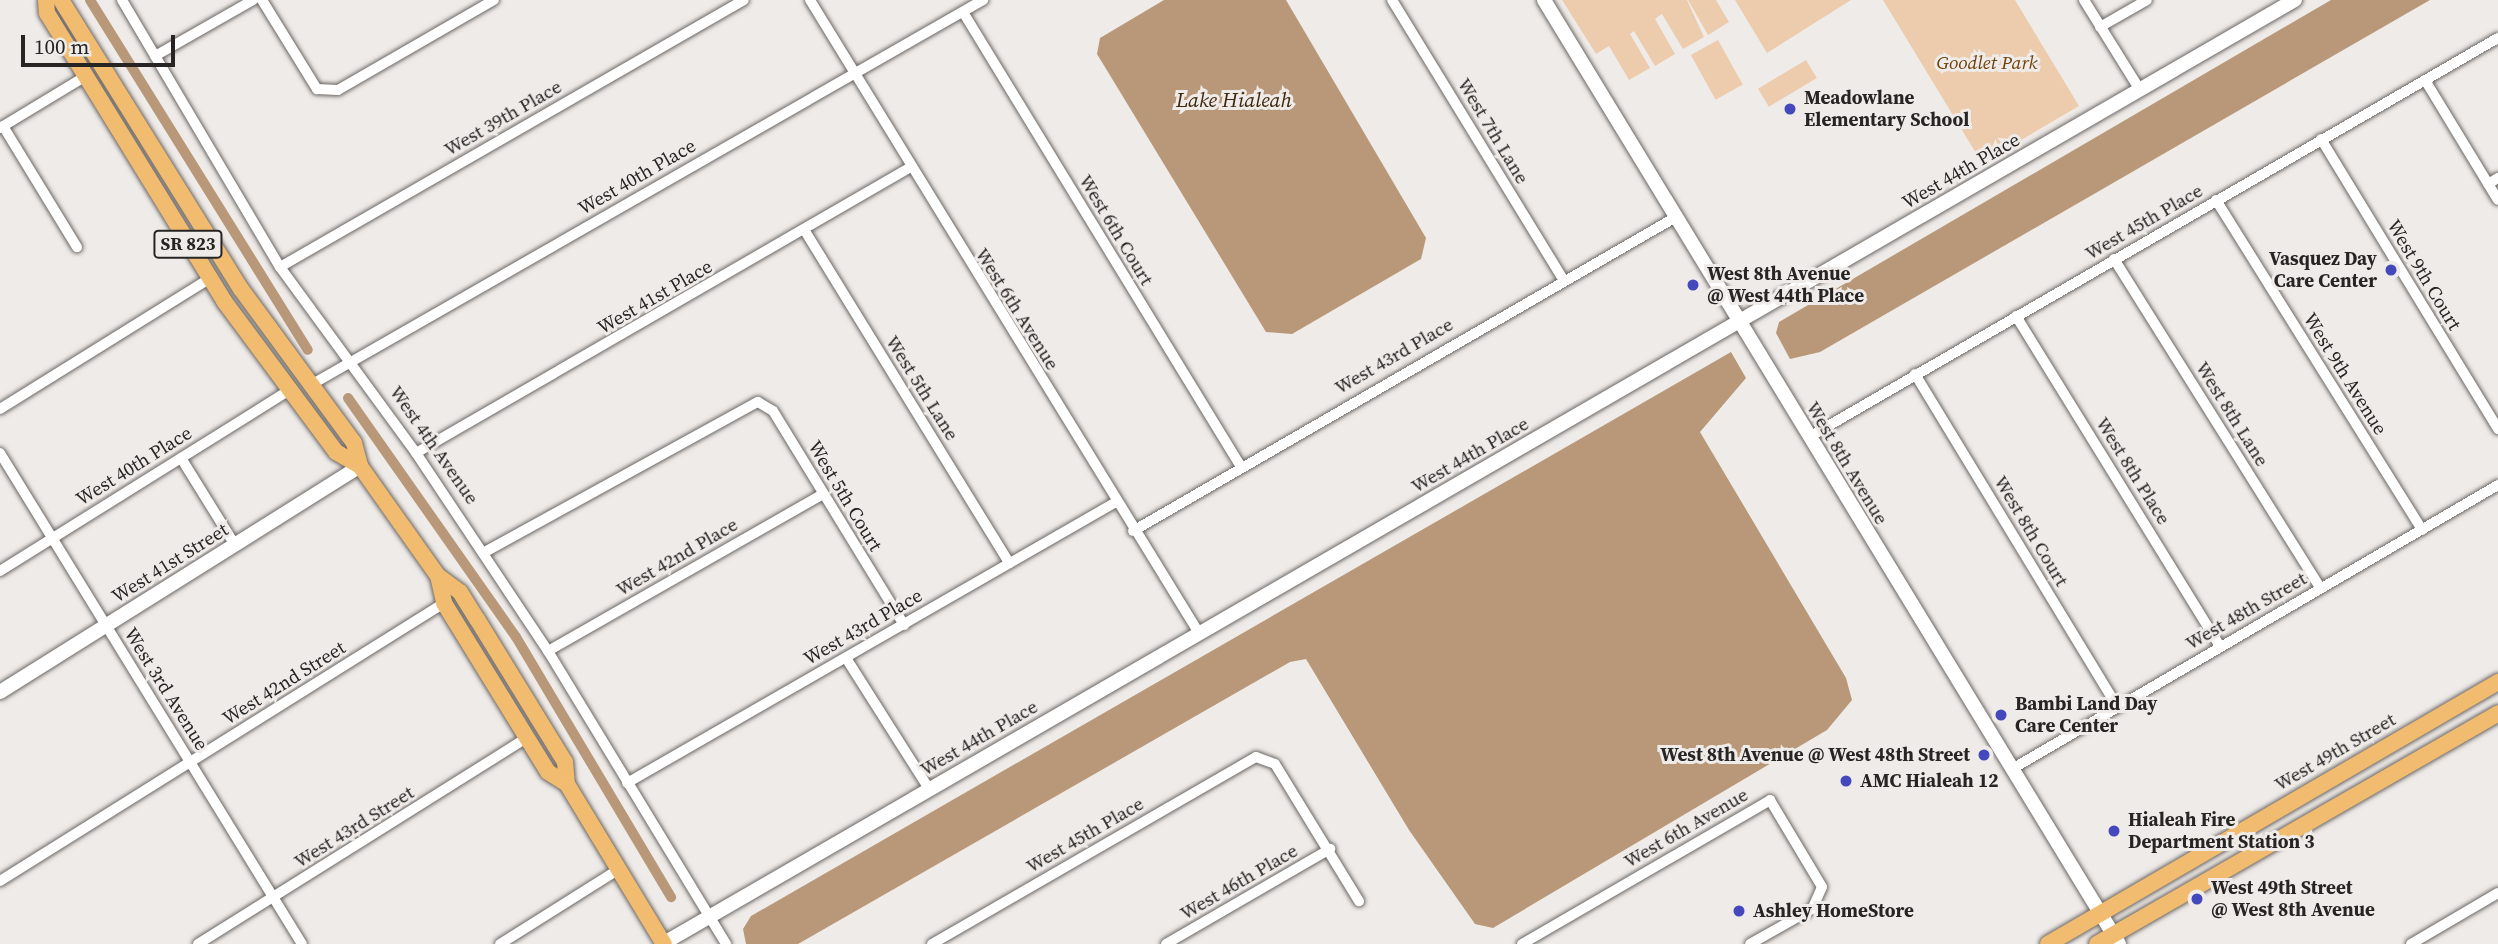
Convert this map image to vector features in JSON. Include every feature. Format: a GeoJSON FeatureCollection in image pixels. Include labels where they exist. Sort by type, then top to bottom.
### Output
{"type":"FeatureCollection","features":[{"type":"Feature","properties":{"kind":"main road","name":"SR 823"},"geometry":{"type":"LineString","coordinates":[[46,0],[86,76],[209,279],[288,391],[339,456],[360,466]]}},
{"type":"Feature","properties":{"kind":"main road","name":"SR 823"},"geometry":{"type":"LineString","coordinates":[[61,0],[220,258],[309,386],[354,443],[360,466],[438,576],[460,592],[565,762],[567,784],[665,944]]}},
{"type":"Feature","properties":{"kind":"main road"},"geometry":{"type":"LineString","coordinates":[[86,76],[113,81]]}},
{"type":"Feature","properties":{"kind":"main road","name":"SR 823"},"geometry":{"type":"LineString","coordinates":[[438,576],[444,603],[548,772],[567,784]]}},
{"type":"Feature","properties":{"kind":"main road","name":"West 49th Street"},"geometry":{"type":"LineString","coordinates":[[2048,944],[2498,682]]}},
{"type":"Feature","properties":{"kind":"main road"},"geometry":{"type":"LineString","coordinates":[[2097,944],[2116,939],[2204,883],[2498,713]]}},
{"type":"Feature","properties":{"kind":"main road"},"geometry":{"type":"LineString","coordinates":[[2414,730],[2427,754]]}},
{"type":"Feature","properties":{"kind":"main road"},"geometry":{"type":"LineString","coordinates":[[2204,883],[2255,846],[2258,822]]}},
{"type":"Feature","properties":{"kind":"street","name":"West 4th Avenue"},"geometry":{"type":"LineString","coordinates":[[122,0],[280,267],[416,453],[548,651],[726,944]]}},
{"type":"Feature","properties":{"kind":"street"},"geometry":{"type":"LineString","coordinates":[[155,56],[253,0]]}},
{"type":"Feature","properties":{"kind":"street"},"geometry":{"type":"LineString","coordinates":[[262,0],[317,89],[338,90],[495,0]]}},
{"type":"Feature","properties":{"kind":"street","name":"West 39th Place"},"geometry":{"type":"LineString","coordinates":[[280,267],[744,0]]}},
{"type":"Feature","properties":{"kind":"street","name":"West 6th Avenue"},"geometry":{"type":"LineString","coordinates":[[810,0],[909,168],[1199,633]]}},
{"type":"Feature","properties":{"kind":"street","name":"West 40th Place"},"geometry":{"type":"LineString","coordinates":[[309,386],[983,0]]}},
{"type":"Feature","properties":{"kind":"street","name":"West 7th Lane"},"geometry":{"type":"LineString","coordinates":[[1392,0],[1563,279]]}},
{"type":"Feature","properties":{"kind":"street","name":"West 8th Avenue"},"geometry":{"type":"LineString","coordinates":[[1544,0],[2116,939]]}},
{"type":"Feature","properties":{"kind":"street"},"geometry":{"type":"LineString","coordinates":[[2084,0],[2140,90]]}},
{"type":"Feature","properties":{"kind":"street"},"geometry":{"type":"LineString","coordinates":[[2100,27],[2147,0]]}},
{"type":"Feature","properties":{"kind":"street","name":"West 44th Place"},"geometry":{"type":"LineString","coordinates":[[665,944],[709,916],[2295,0]]}},
{"type":"Feature","properties":{"kind":"street","name":"West 6th Court"},"geometry":{"type":"LineString","coordinates":[[962,12],[1240,466]]}},
{"type":"Feature","properties":{"kind":"street","name":"West 45th Place"},"geometry":{"type":"LineString","coordinates":[[1809,437],[2498,38]]}},
{"type":"Feature","properties":{"kind":"street"},"geometry":{"type":"LineString","coordinates":[[76,247],[2,127],[86,76]]}},
{"type":"Feature","properties":{"kind":"street"},"geometry":{"type":"LineString","coordinates":[[2425,80],[2493,181],[2498,200]]}},
{"type":"Feature","properties":{"kind":"street","name":"West 9th Court"},"geometry":{"type":"LineString","coordinates":[[2321,139],[2498,429]]}},
{"type":"Feature","properties":{"kind":"street","name":"West 41st Place"},"geometry":{"type":"LineString","coordinates":[[416,453],[909,168]]}},
{"type":"Feature","properties":{"kind":"street","name":"West 9th Avenue"},"geometry":{"type":"LineString","coordinates":[[2216,200],[2422,530]]}},
{"type":"Feature","properties":{"kind":"street","name":"West 43rd Place"},"geometry":{"type":"LineString","coordinates":[[1133,531],[1563,279],[1676,217]]}},
{"type":"Feature","properties":{"kind":"street","name":"West 5th Lane"},"geometry":{"type":"LineString","coordinates":[[804,231],[1009,563]]}},
{"type":"Feature","properties":{"kind":"street","name":"West 8th Lane"},"geometry":{"type":"LineString","coordinates":[[2114,259],[2320,588]]}},
{"type":"Feature","properties":{"kind":"street"},"geometry":{"type":"LineString","coordinates":[[0,409],[209,279]]}},
{"type":"Feature","properties":{"kind":"street","name":"West 8th Place"},"geometry":{"type":"LineString","coordinates":[[2016,316],[2219,645]]}},
{"type":"Feature","properties":{"kind":"street","name":"West 8th Court"},"geometry":{"type":"LineString","coordinates":[[1915,374],[2117,706]]}},
{"type":"Feature","properties":{"kind":"street","name":"West 40th Place"},"geometry":{"type":"LineString","coordinates":[[0,571],[288,391]]}},
{"type":"Feature","properties":{"kind":"street","name":"West 5th Court"},"geometry":{"type":"LineString","coordinates":[[483,553],[745,404],[758,402],[774,411],[904,625]]}},
{"type":"Feature","properties":{"kind":"street","name":"West 3rd Avenue"},"geometry":{"type":"LineString","coordinates":[[0,453],[302,944]]}},
{"type":"Feature","properties":{"kind":"street"},"geometry":{"type":"LineString","coordinates":[[181,458],[235,545]]}},
{"type":"Feature","properties":{"kind":"street","name":"West 41st Street"},"geometry":{"type":"LineString","coordinates":[[0,692],[360,466]]}},
{"type":"Feature","properties":{"kind":"street","name":"West 48th Street"},"geometry":{"type":"LineString","coordinates":[[2012,769],[2219,645],[2498,485]]}},
{"type":"Feature","properties":{"kind":"street","name":"West 42nd Place"},"geometry":{"type":"LineString","coordinates":[[548,651],[823,494]]}},
{"type":"Feature","properties":{"kind":"street","name":"West 43rd Place"},"geometry":{"type":"LineString","coordinates":[[627,783],[1116,502]]}},
{"type":"Feature","properties":{"kind":"street","name":"West 42nd Street"},"geometry":{"type":"LineString","coordinates":[[0,881],[444,603]]}},
{"type":"Feature","properties":{"kind":"street"},"geometry":{"type":"LineString","coordinates":[[846,658],[929,789]]}},
{"type":"Feature","properties":{"kind":"street","name":"West 43rd Street"},"geometry":{"type":"LineString","coordinates":[[198,944],[527,738]]}},
{"type":"Feature","properties":{"kind":"street","name":"West 45th Place"},"geometry":{"type":"LineString","coordinates":[[932,944],[1256,757],[1275,764],[1330,849]]}},
{"type":"Feature","properties":{"kind":"street","name":"West 6th Avenue"},"geometry":{"type":"LineString","coordinates":[[1522,944],[1770,800],[1822,887],[1812,909],[1750,944]]}},
{"type":"Feature","properties":{"kind":"street"},"geometry":{"type":"LineString","coordinates":[[1330,849],[1359,901]]}},
{"type":"Feature","properties":{"kind":"street","name":"West 46th Place"},"geometry":{"type":"LineString","coordinates":[[1166,944],[1330,849]]}},
{"type":"Feature","properties":{"kind":"street"},"geometry":{"type":"LineString","coordinates":[[500,944],[619,869]]}},
{"type":"Feature","properties":{"kind":"street"},"geometry":{"type":"LineString","coordinates":[[2411,944],[2498,893]]}},
{"type":"Feature","properties":{"kind":"green space"},"geometry":{"type":"Polygon","coordinates":[[[1562,0],[1687,0],[1704,37],[1683,49],[1662,14],[1655,19],[1675,54],[1655,66],[1634,31],[1630,34],[1650,68],[1629,80],[1609,46],[1596,54],[1562,0]]]}},
{"type":"Feature","properties":{"kind":"green space"},"geometry":{"type":"Polygon","coordinates":[[[1688,0],[1716,0],[1729,22],[1708,35],[1688,0]]]}},
{"type":"Feature","properties":{"kind":"green space"},"geometry":{"type":"Polygon","coordinates":[[[1735,0],[1851,0],[1767,53],[1735,0]]]}},
{"type":"Feature","properties":{"kind":"green space","name":"Goodlet Park"},"geometry":{"type":"Polygon","coordinates":[[[1883,0],[2015,0],[2079,106],[1982,163],[1883,0]]]}},
{"type":"Feature","properties":{"kind":"green space"},"geometry":{"type":"Polygon","coordinates":[[[1718,40],[1743,85],[1716,100],[1691,55],[1718,40]]]}},
{"type":"Feature","properties":{"kind":"green space"},"geometry":{"type":"Polygon","coordinates":[[[1806,60],[1817,78],[1769,107],[1758,89],[1806,60]]]}},
{"type":"Feature","properties":{"kind":"water","name":"Lake Hialeah"},"geometry":{"type":"Polygon","coordinates":[[[1164,0],[1286,0],[1426,238],[1421,259],[1292,334],[1266,332],[1097,54],[1100,38],[1164,0]]]}},
{"type":"Feature","properties":{"kind":"water"},"geometry":{"type":"Polygon","coordinates":[[[2331,0],[2430,0],[1820,352],[1790,359],[1776,333],[1779,322],[2331,0]]]}},
{"type":"Feature","properties":{"kind":"water"},"geometry":{"type":"Polygon","coordinates":[[[1731,352],[1746,378],[1700,432],[1846,678],[1852,700],[1827,730],[1493,928],[1475,924],[1409,830],[1306,659],[1290,662],[798,944],[746,944],[743,929],[751,916],[1731,352]]]}},
{"type":"Feature","properties":{"kind":"waterway"},"geometry":{"type":"LineString","coordinates":[[90,0],[308,350]]}},
{"type":"Feature","properties":{"kind":"waterway"},"geometry":{"type":"LineString","coordinates":[[348,398],[516,637],[671,897]]}},
{"type":"Feature","properties":{"kind":"place","name":"Meadowlane Elementary School"},"geometry":{"type":"Point","coordinates":[1790,109]}},
{"type":"Feature","properties":{"kind":"place","name":"Vasquez Day Care Center"},"geometry":{"type":"Point","coordinates":[2391,270]}},
{"type":"Feature","properties":{"kind":"place","name":"West 8th Avenue @ West 44th Place"},"geometry":{"type":"Point","coordinates":[1693,285]}},
{"type":"Feature","properties":{"kind":"place","name":"Bambi Land Day Care Center"},"geometry":{"type":"Point","coordinates":[2001,715]}},
{"type":"Feature","properties":{"kind":"place","name":"West 8th Avenue @ West 48th Street"},"geometry":{"type":"Point","coordinates":[1984,755]}},
{"type":"Feature","properties":{"kind":"place","name":"AMC Hialeah 12"},"geometry":{"type":"Point","coordinates":[1846,781]}},
{"type":"Feature","properties":{"kind":"place","name":"Hialeah Fire Department Station 3"},"geometry":{"type":"Point","coordinates":[2114,831]}},
{"type":"Feature","properties":{"kind":"place","name":"West 49th Street @ West 8th Avenue"},"geometry":{"type":"Point","coordinates":[2197,899]}},
{"type":"Feature","properties":{"kind":"place","name":"Ashley HomeStore"},"geometry":{"type":"Point","coordinates":[1739,911]}}]}
